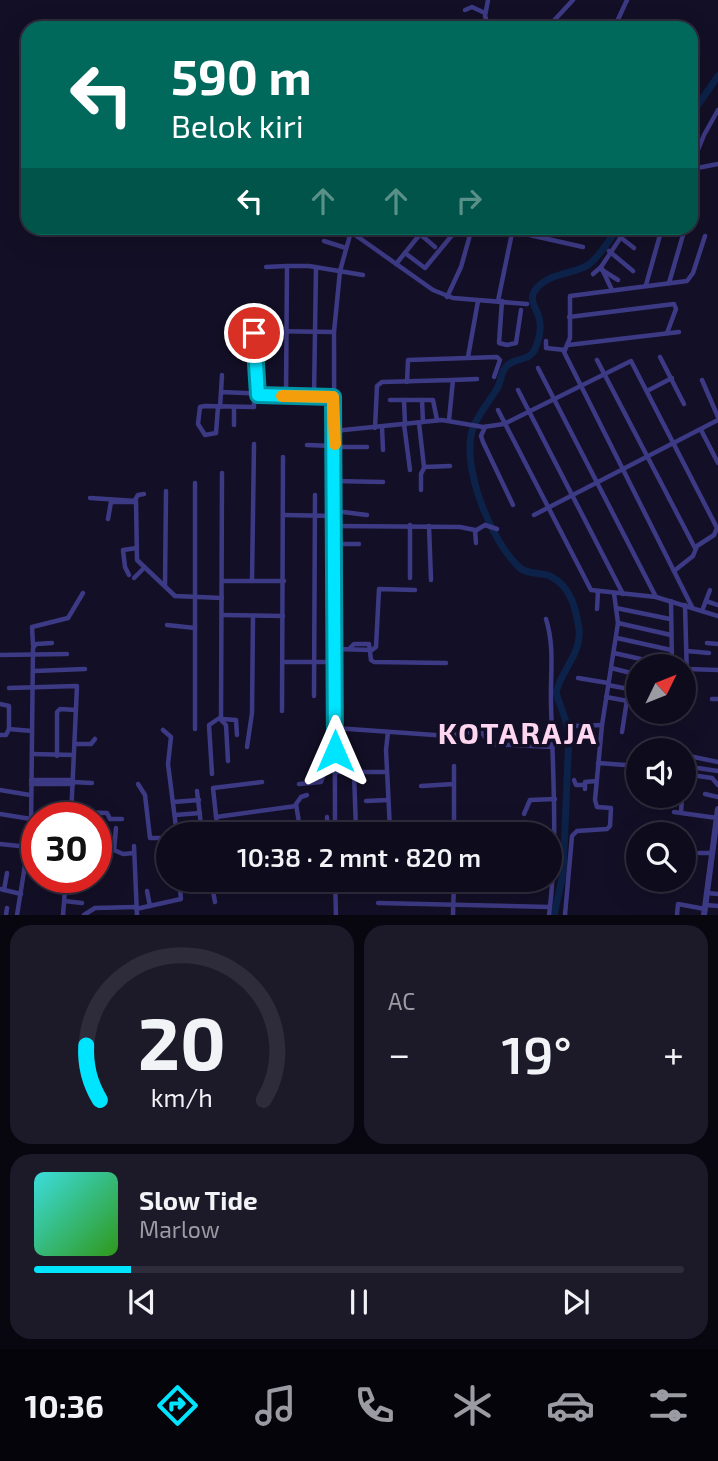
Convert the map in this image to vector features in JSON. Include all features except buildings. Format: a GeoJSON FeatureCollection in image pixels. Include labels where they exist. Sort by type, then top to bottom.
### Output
{"type":"FeatureCollection","features":[{"type":"Feature","properties":{"kind":"street"},"geometry":{"type":"LineString","coordinates":[[487,21],[485,13],[488,0]]}},
{"type":"Feature","properties":{"kind":"street"},"geometry":{"type":"LineString","coordinates":[[554,21],[573,0]]}},
{"type":"Feature","properties":{"kind":"street"},"geometry":{"type":"LineString","coordinates":[[617,21],[626,0]]}},
{"type":"Feature","properties":{"kind":"street"},"geometry":{"type":"LineString","coordinates":[[465,10],[472,7],[485,13]]}},
{"type":"Feature","properties":{"kind":"street"},"geometry":{"type":"LineString","coordinates":[[698,152],[718,110]]}},
{"type":"Feature","properties":{"kind":"street"},"geometry":{"type":"LineString","coordinates":[[698,167],[718,164]]}},
{"type":"Feature","properties":{"kind":"street"},"geometry":{"type":"LineString","coordinates":[[335,822],[334,332],[340,271],[350,235]]}},
{"type":"Feature","properties":{"kind":"street"},"geometry":{"type":"LineString","coordinates":[[358,235],[396,264],[447,296],[527,304]]}},
{"type":"Feature","properties":{"kind":"street"},"geometry":{"type":"LineString","coordinates":[[396,264],[420,235]]}},
{"type":"Feature","properties":{"kind":"street"},"geometry":{"type":"LineString","coordinates":[[426,235],[435,247]]}},
{"type":"Feature","properties":{"kind":"street"},"geometry":{"type":"LineString","coordinates":[[405,253],[425,268],[451,235]]}},
{"type":"Feature","properties":{"kind":"street"},"geometry":{"type":"LineString","coordinates":[[447,296],[461,267],[470,235]]}},
{"type":"Feature","properties":{"kind":"street"},"geometry":{"type":"LineString","coordinates":[[512,235],[500,301],[499,343],[516,343],[521,310]]}},
{"type":"Feature","properties":{"kind":"street"},"geometry":{"type":"LineString","coordinates":[[536,235],[583,247]]}},
{"type":"Feature","properties":{"kind":"street"},"geometry":{"type":"LineString","coordinates":[[646,285],[660,235]]}},
{"type":"Feature","properties":{"kind":"street"},"geometry":{"type":"LineString","coordinates":[[669,283],[683,235]]}},
{"type":"Feature","properties":{"kind":"street"},"geometry":{"type":"LineString","coordinates":[[692,607],[580,387],[565,351],[568,345],[569,300],[573,295],[690,278],[702,256],[705,236]]}},
{"type":"Feature","properties":{"kind":"street"},"geometry":{"type":"LineString","coordinates":[[593,274],[601,268],[620,237],[634,248]]}},
{"type":"Feature","properties":{"kind":"street"},"geometry":{"type":"LineString","coordinates":[[324,241],[346,248]]}},
{"type":"Feature","properties":{"kind":"street"},"geometry":{"type":"LineString","coordinates":[[609,251],[633,271]]}},
{"type":"Feature","properties":{"kind":"street"},"geometry":{"type":"LineString","coordinates":[[266,267],[316,267],[363,275]]}},
{"type":"Feature","properties":{"kind":"street"},"geometry":{"type":"LineString","coordinates":[[286,396],[287,267]]}},
{"type":"Feature","properties":{"kind":"street"},"geometry":{"type":"LineString","coordinates":[[314,396],[316,267]]}},
{"type":"Feature","properties":{"kind":"street"},"geometry":{"type":"LineString","coordinates":[[601,268],[612,290]]}},
{"type":"Feature","properties":{"kind":"street"},"geometry":{"type":"LineString","coordinates":[[601,268],[618,280]]}},
{"type":"Feature","properties":{"kind":"street"},"geometry":{"type":"LineString","coordinates":[[468,358],[478,300]]}},
{"type":"Feature","properties":{"kind":"street"},"geometry":{"type":"LineString","coordinates":[[569,317],[674,304],[676,309],[667,333]]}},
{"type":"Feature","properties":{"kind":"street"},"geometry":{"type":"LineString","coordinates":[[261,313],[262,330],[334,332]]}},
{"type":"Feature","properties":{"kind":"street"},"geometry":{"type":"LineString","coordinates":[[222,375],[221,392],[219,407],[216,433],[205,435],[198,424],[199,408],[219,407],[254,407],[254,333],[227,331]]}},
{"type":"Feature","properties":{"kind":"street"},"geometry":{"type":"LineString","coordinates":[[568,345],[679,332]]}},
{"type":"Feature","properties":{"kind":"street"},"geometry":{"type":"LineString","coordinates":[[546,341],[546,348],[565,351]]}},
{"type":"Feature","properties":{"kind":"street"},"geometry":{"type":"LineString","coordinates":[[407,382],[408,360],[498,357],[500,360],[494,377]]}},
{"type":"Feature","properties":{"kind":"street"},"geometry":{"type":"LineString","coordinates":[[660,357],[684,404]]}},
{"type":"Feature","properties":{"kind":"street"},"geometry":{"type":"LineString","coordinates":[[597,360],[695,550]]}},
{"type":"Feature","properties":{"kind":"street"},"geometry":{"type":"LineString","coordinates":[[334,431],[449,420],[484,427],[504,424],[631,361],[717,528],[716,533],[695,550],[690,560],[674,572]]}},
{"type":"Feature","properties":{"kind":"street"},"geometry":{"type":"LineString","coordinates":[[538,368],[656,597]]}},
{"type":"Feature","properties":{"kind":"street"},"geometry":{"type":"LineString","coordinates":[[647,391],[672,378]]}},
{"type":"Feature","properties":{"kind":"street"},"geometry":{"type":"LineString","coordinates":[[375,428],[377,385],[477,379]]}},
{"type":"Feature","properties":{"kind":"street"},"geometry":{"type":"LineString","coordinates":[[449,420],[453,380]]}},
{"type":"Feature","properties":{"kind":"street"},"geometry":{"type":"LineString","coordinates":[[534,515],[718,419],[702,380]]}},
{"type":"Feature","properties":{"kind":"street"},"geometry":{"type":"LineString","coordinates":[[518,390],[623,594]]}},
{"type":"Feature","properties":{"kind":"street"},"geometry":{"type":"LineString","coordinates":[[221,392],[333,397]]}},
{"type":"Feature","properties":{"kind":"street"},"geometry":{"type":"LineString","coordinates":[[390,400],[434,401],[437,421]]}},
{"type":"Feature","properties":{"kind":"street"},"geometry":{"type":"LineString","coordinates":[[404,400],[410,470]]}},
{"type":"Feature","properties":{"kind":"street"},"geometry":{"type":"LineString","coordinates":[[421,490],[421,474],[425,468],[422,400]]}},
{"type":"Feature","properties":{"kind":"street"},"geometry":{"type":"LineString","coordinates":[[234,407],[234,425]]}},
{"type":"Feature","properties":{"kind":"street"},"geometry":{"type":"LineString","coordinates":[[498,410],[591,590],[656,597],[718,616]]}},
{"type":"Feature","properties":{"kind":"street"},"geometry":{"type":"LineString","coordinates":[[382,427],[383,450]]}},
{"type":"Feature","properties":{"kind":"street"},"geometry":{"type":"LineString","coordinates":[[484,427],[482,442],[513,505]]}},
{"type":"Feature","properties":{"kind":"street"},"geometry":{"type":"LineString","coordinates":[[701,429],[718,463]]}},
{"type":"Feature","properties":{"kind":"street"},"geometry":{"type":"LineString","coordinates":[[253,581],[254,444]]}},
{"type":"Feature","properties":{"kind":"street"},"geometry":{"type":"LineString","coordinates":[[307,445],[367,447]]}},
{"type":"Feature","properties":{"kind":"street"},"geometry":{"type":"LineString","coordinates":[[282,711],[283,457]]}},
{"type":"Feature","properties":{"kind":"street"},"geometry":{"type":"LineString","coordinates":[[425,468],[450,466]]}},
{"type":"Feature","properties":{"kind":"street"},"geometry":{"type":"LineString","coordinates":[[221,719],[222,473]]}},
{"type":"Feature","properties":{"kind":"street"},"geometry":{"type":"LineString","coordinates":[[335,481],[383,482]]}},
{"type":"Feature","properties":{"kind":"street"},"geometry":{"type":"LineString","coordinates":[[195,483],[195,729]]}},
{"type":"Feature","properties":{"kind":"street"},"geometry":{"type":"LineString","coordinates":[[165,586],[166,491]]}},
{"type":"Feature","properties":{"kind":"street"},"geometry":{"type":"LineString","coordinates":[[144,494],[138,495],[136,501],[137,560],[176,596],[222,598]]}},
{"type":"Feature","properties":{"kind":"street"},"geometry":{"type":"LineString","coordinates":[[314,696],[315,495]]}},
{"type":"Feature","properties":{"kind":"street"},"geometry":{"type":"LineString","coordinates":[[90,498],[136,501]]}},
{"type":"Feature","properties":{"kind":"street"},"geometry":{"type":"LineString","coordinates":[[108,519],[111,502],[136,501]]}},
{"type":"Feature","properties":{"kind":"street"},"geometry":{"type":"LineString","coordinates":[[283,515],[367,515]]}},
{"type":"Feature","properties":{"kind":"street"},"geometry":{"type":"LineString","coordinates":[[335,526],[410,525],[475,531],[485,525],[497,529]]}},
{"type":"Feature","properties":{"kind":"street"},"geometry":{"type":"LineString","coordinates":[[410,525],[410,578]]}},
{"type":"Feature","properties":{"kind":"street"},"geometry":{"type":"LineString","coordinates":[[429,526],[431,580]]}},
{"type":"Feature","properties":{"kind":"street"},"geometry":{"type":"LineString","coordinates":[[475,531],[476,543]]}},
{"type":"Feature","properties":{"kind":"street"},"geometry":{"type":"LineString","coordinates":[[336,544],[359,544]]}},
{"type":"Feature","properties":{"kind":"street"},"geometry":{"type":"LineString","coordinates":[[137,548],[123,550],[125,567],[131,576],[144,568]]}},
{"type":"Feature","properties":{"kind":"street"},"geometry":{"type":"LineString","coordinates":[[222,581],[284,580]]}},
{"type":"Feature","properties":{"kind":"street"},"geometry":{"type":"LineString","coordinates":[[372,650],[376,647],[379,589],[415,590]]}},
{"type":"Feature","properties":{"kind":"street"},"geometry":{"type":"LineString","coordinates":[[702,611],[710,590]]}},
{"type":"Feature","properties":{"kind":"street"},"geometry":{"type":"LineString","coordinates":[[597,609],[598,591]]}},
{"type":"Feature","properties":{"kind":"street"},"geometry":{"type":"LineString","coordinates":[[30,802],[32,627],[65,620],[83,593]]}},
{"type":"Feature","properties":{"kind":"street"},"geometry":{"type":"LineString","coordinates":[[565,915],[572,834],[610,826],[611,808],[596,805],[596,781],[602,724],[617,638],[614,593]]}},
{"type":"Feature","properties":{"kind":"street"},"geometry":{"type":"LineString","coordinates":[[671,601],[671,654]]}},
{"type":"Feature","properties":{"kind":"street"},"geometry":{"type":"LineString","coordinates":[[706,601],[718,605]]}},
{"type":"Feature","properties":{"kind":"street"},"geometry":{"type":"LineString","coordinates":[[685,605],[687,651],[709,653]]}},
{"type":"Feature","properties":{"kind":"street"},"geometry":{"type":"LineString","coordinates":[[616,608],[670,619]]}},
{"type":"Feature","properties":{"kind":"street"},"geometry":{"type":"LineString","coordinates":[[223,615],[284,616]]}},
{"type":"Feature","properties":{"kind":"street"},"geometry":{"type":"LineString","coordinates":[[247,747],[252,713],[253,616]]}},
{"type":"Feature","properties":{"kind":"street"},"geometry":{"type":"LineString","coordinates":[[546,619],[552,642],[553,822]]}},
{"type":"Feature","properties":{"kind":"street"},"geometry":{"type":"LineString","coordinates":[[618,623],[671,635]]}},
{"type":"Feature","properties":{"kind":"street"},"geometry":{"type":"LineString","coordinates":[[167,625],[195,628]]}},
{"type":"Feature","properties":{"kind":"street"},"geometry":{"type":"LineString","coordinates":[[617,638],[671,650]]}},
{"type":"Feature","properties":{"kind":"street"},"geometry":{"type":"LineString","coordinates":[[33,646],[52,643]]}},
{"type":"Feature","properties":{"kind":"street"},"geometry":{"type":"LineString","coordinates":[[707,643],[718,644]]}},
{"type":"Feature","properties":{"kind":"street"},"geometry":{"type":"LineString","coordinates":[[336,649],[349,649],[354,644],[369,644],[372,650],[371,660],[374,662],[446,663]]}},
{"type":"Feature","properties":{"kind":"street"},"geometry":{"type":"LineString","coordinates":[[0,654],[67,653]]}},
{"type":"Feature","properties":{"kind":"street"},"geometry":{"type":"LineString","coordinates":[[614,653],[626,656]]}},
{"type":"Feature","properties":{"kind":"street"},"geometry":{"type":"LineString","coordinates":[[284,662],[336,662]]}},
{"type":"Feature","properties":{"kind":"street"},"geometry":{"type":"LineString","coordinates":[[611,668],[626,672]]}},
{"type":"Feature","properties":{"kind":"street"},"geometry":{"type":"LineString","coordinates":[[33,671],[85,669]]}},
{"type":"Feature","properties":{"kind":"street"},"geometry":{"type":"LineString","coordinates":[[696,669],[718,670]]}},
{"type":"Feature","properties":{"kind":"street"},"geometry":{"type":"LineString","coordinates":[[578,678],[626,688]]}},
{"type":"Feature","properties":{"kind":"street"},"geometry":{"type":"LineString","coordinates":[[9,688],[75,685],[78,692],[72,802]]}},
{"type":"Feature","properties":{"kind":"street"},"geometry":{"type":"LineString","coordinates":[[606,697],[626,701]]}},
{"type":"Feature","properties":{"kind":"street"},"geometry":{"type":"LineString","coordinates":[[0,704],[9,705],[9,729],[5,736],[0,735]]}},
{"type":"Feature","properties":{"kind":"street"},"geometry":{"type":"LineString","coordinates":[[622,732],[626,707]]}},
{"type":"Feature","properties":{"kind":"street"},"geometry":{"type":"LineString","coordinates":[[57,756],[57,712],[60,709],[76,710]]}},
{"type":"Feature","properties":{"kind":"street"},"geometry":{"type":"LineString","coordinates":[[221,719],[226,723],[228,761]]}},
{"type":"Feature","properties":{"kind":"street"},"geometry":{"type":"LineString","coordinates":[[212,774],[210,722],[221,719],[236,720],[237,735]]}},
{"type":"Feature","properties":{"kind":"street"},"geometry":{"type":"LineString","coordinates":[[574,726],[602,724]]}},
{"type":"Feature","properties":{"kind":"street"},"geometry":{"type":"LineString","coordinates":[[335,728],[449,736],[475,731],[482,733],[490,744],[553,747]]}},
{"type":"Feature","properties":{"kind":"street"},"geometry":{"type":"LineString","coordinates":[[9,729],[32,731]]}},
{"type":"Feature","properties":{"kind":"street"},"geometry":{"type":"LineString","coordinates":[[163,730],[171,737],[168,764],[176,822]]}},
{"type":"Feature","properties":{"kind":"street"},"geometry":{"type":"LineString","coordinates":[[388,732],[386,772],[390,822]]}},
{"type":"Feature","properties":{"kind":"street"},"geometry":{"type":"LineString","coordinates":[[75,744],[91,744],[95,739]]}},
{"type":"Feature","properties":{"kind":"street"},"geometry":{"type":"LineString","coordinates":[[32,754],[75,755]]}},
{"type":"Feature","properties":{"kind":"street"},"geometry":{"type":"LineString","coordinates":[[696,757],[718,762]]}},
{"type":"Feature","properties":{"kind":"street"},"geometry":{"type":"LineString","coordinates":[[598,763],[626,765]]}},
{"type":"Feature","properties":{"kind":"street"},"geometry":{"type":"LineString","coordinates":[[454,766],[454,822]]}},
{"type":"Feature","properties":{"kind":"street"},"geometry":{"type":"LineString","coordinates":[[696,768],[718,771]]}},
{"type":"Feature","properties":{"kind":"street"},"geometry":{"type":"LineString","coordinates":[[299,784],[321,782],[325,770],[386,772]]}},
{"type":"Feature","properties":{"kind":"street"},"geometry":{"type":"LineString","coordinates":[[354,772],[356,822]]}},
{"type":"Feature","properties":{"kind":"street"},"geometry":{"type":"LineString","coordinates":[[696,776],[712,778],[718,785]]}},
{"type":"Feature","properties":{"kind":"street"},"geometry":{"type":"LineString","coordinates":[[574,780],[577,785],[585,787],[585,782],[596,781]]}},
{"type":"Feature","properties":{"kind":"street"},"geometry":{"type":"LineString","coordinates":[[31,782],[92,783]]}},
{"type":"Feature","properties":{"kind":"street"},"geometry":{"type":"LineString","coordinates":[[217,822],[213,787],[262,782]]}},
{"type":"Feature","properties":{"kind":"street"},"geometry":{"type":"LineString","coordinates":[[138,784],[145,794],[150,838],[156,838]]}},
{"type":"Feature","properties":{"kind":"street"},"geometry":{"type":"LineString","coordinates":[[421,786],[454,784]]}},
{"type":"Feature","properties":{"kind":"street"},"geometry":{"type":"LineString","coordinates":[[0,790],[30,795]]}},
{"type":"Feature","properties":{"kind":"street"},"geometry":{"type":"LineString","coordinates":[[197,791],[200,822]]}},
{"type":"Feature","properties":{"kind":"street"},"geometry":{"type":"LineString","coordinates":[[705,794],[718,797]]}},
{"type":"Feature","properties":{"kind":"street"},"geometry":{"type":"LineString","coordinates":[[299,822],[296,806],[300,798],[307,795]]}},
{"type":"Feature","properties":{"kind":"street"},"geometry":{"type":"LineString","coordinates":[[524,814],[530,800],[555,799]]}},
{"type":"Feature","properties":{"kind":"street"},"geometry":{"type":"LineString","coordinates":[[173,802],[199,800]]}},
{"type":"Feature","properties":{"kind":"street"},"geometry":{"type":"LineString","coordinates":[[366,801],[388,800]]}},
{"type":"Feature","properties":{"kind":"street"},"geometry":{"type":"LineString","coordinates":[[216,817],[296,806]]}},
{"type":"Feature","properties":{"kind":"street"},"geometry":{"type":"LineString","coordinates":[[678,808],[677,812],[717,818]]}},
{"type":"Feature","properties":{"kind":"street"},"geometry":{"type":"LineString","coordinates":[[705,910],[718,809]]}},
{"type":"Feature","properties":{"kind":"street"},"geometry":{"type":"LineString","coordinates":[[175,815],[201,813]]}},
{"type":"Feature","properties":{"kind":"street"},"geometry":{"type":"LineString","coordinates":[[0,814],[21,817]]}},
{"type":"Feature","properties":{"kind":"street"},"geometry":{"type":"LineString","coordinates":[[327,817],[327,822]]}},
{"type":"Feature","properties":{"kind":"street"},"geometry":{"type":"LineString","coordinates":[[112,819],[122,819]]}},
{"type":"Feature","properties":{"kind":"street"},"geometry":{"type":"LineString","coordinates":[[116,828],[114,850],[134,853]]}},
{"type":"Feature","properties":{"kind":"street"},"geometry":{"type":"LineString","coordinates":[[0,844],[21,846]]}},
{"type":"Feature","properties":{"kind":"street"},"geometry":{"type":"LineString","coordinates":[[134,846],[136,911]]}},
{"type":"Feature","properties":{"kind":"street"},"geometry":{"type":"LineString","coordinates":[[699,853],[713,853]]}},
{"type":"Feature","properties":{"kind":"street"},"geometry":{"type":"LineString","coordinates":[[6,873],[2,890],[21,894],[17,915]]}},
{"type":"Feature","properties":{"kind":"street"},"geometry":{"type":"LineString","coordinates":[[147,891],[150,906]]}},
{"type":"Feature","properties":{"kind":"street"},"geometry":{"type":"LineString","coordinates":[[84,915],[95,908],[136,911],[180,899],[180,892]]}},
{"type":"Feature","properties":{"kind":"street"},"geometry":{"type":"LineString","coordinates":[[213,892],[215,902]]}},
{"type":"Feature","properties":{"kind":"street"},"geometry":{"type":"LineString","coordinates":[[335,892],[336,915]]}},
{"type":"Feature","properties":{"kind":"street"},"geometry":{"type":"LineString","coordinates":[[453,915],[454,892]]}},
{"type":"Feature","properties":{"kind":"street"},"geometry":{"type":"LineString","coordinates":[[549,915],[551,892]]}},
{"type":"Feature","properties":{"kind":"street"},"geometry":{"type":"LineString","coordinates":[[707,892],[718,894]]}},
{"type":"Feature","properties":{"kind":"street"},"geometry":{"type":"LineString","coordinates":[[63,915],[65,893]]}},
{"type":"Feature","properties":{"kind":"street"},"geometry":{"type":"LineString","coordinates":[[64,901],[82,903]]}},
{"type":"Feature","properties":{"kind":"street"},"geometry":{"type":"LineString","coordinates":[[378,903],[550,907]]}},
{"type":"Feature","properties":{"kind":"street"},"geometry":{"type":"LineString","coordinates":[[677,915],[675,906],[705,910],[718,906]]}},
{"type":"Feature","properties":{"kind":"street"},"geometry":{"type":"LineString","coordinates":[[6,915],[7,908]]}},
{"type":"Feature","properties":{"kind":"waterway"},"geometry":{"type":"LineString","coordinates":[[698,105],[718,76]]}},
{"type":"Feature","properties":{"kind":"waterway"},"geometry":{"type":"LineString","coordinates":[[554,915],[563,874],[569,734],[556,693],[577,646],[578,621],[574,606],[563,586],[550,576],[520,568],[499,540],[481,502],[471,462],[470,444],[475,422],[498,387],[505,368],[512,362],[529,356],[535,349],[540,326],[533,293],[548,279],[588,265],[613,235]]}},
{"type":"Feature","properties":{"kind":"slow traffic"},"geometry":{"type":"LineString","coordinates":[[282,396],[333,397],[335,444]]}},
{"type":"Feature","properties":{"kind":"district","name":"KOTARAJA"},"geometry":{"type":"Point","coordinates":[518,734]}},
{"type":"Feature","properties":{"kind":"route"},"geometry":{"type":"LineString","coordinates":[[254,333],[258,395],[333,397],[336,544],[335,751]]}}]}
